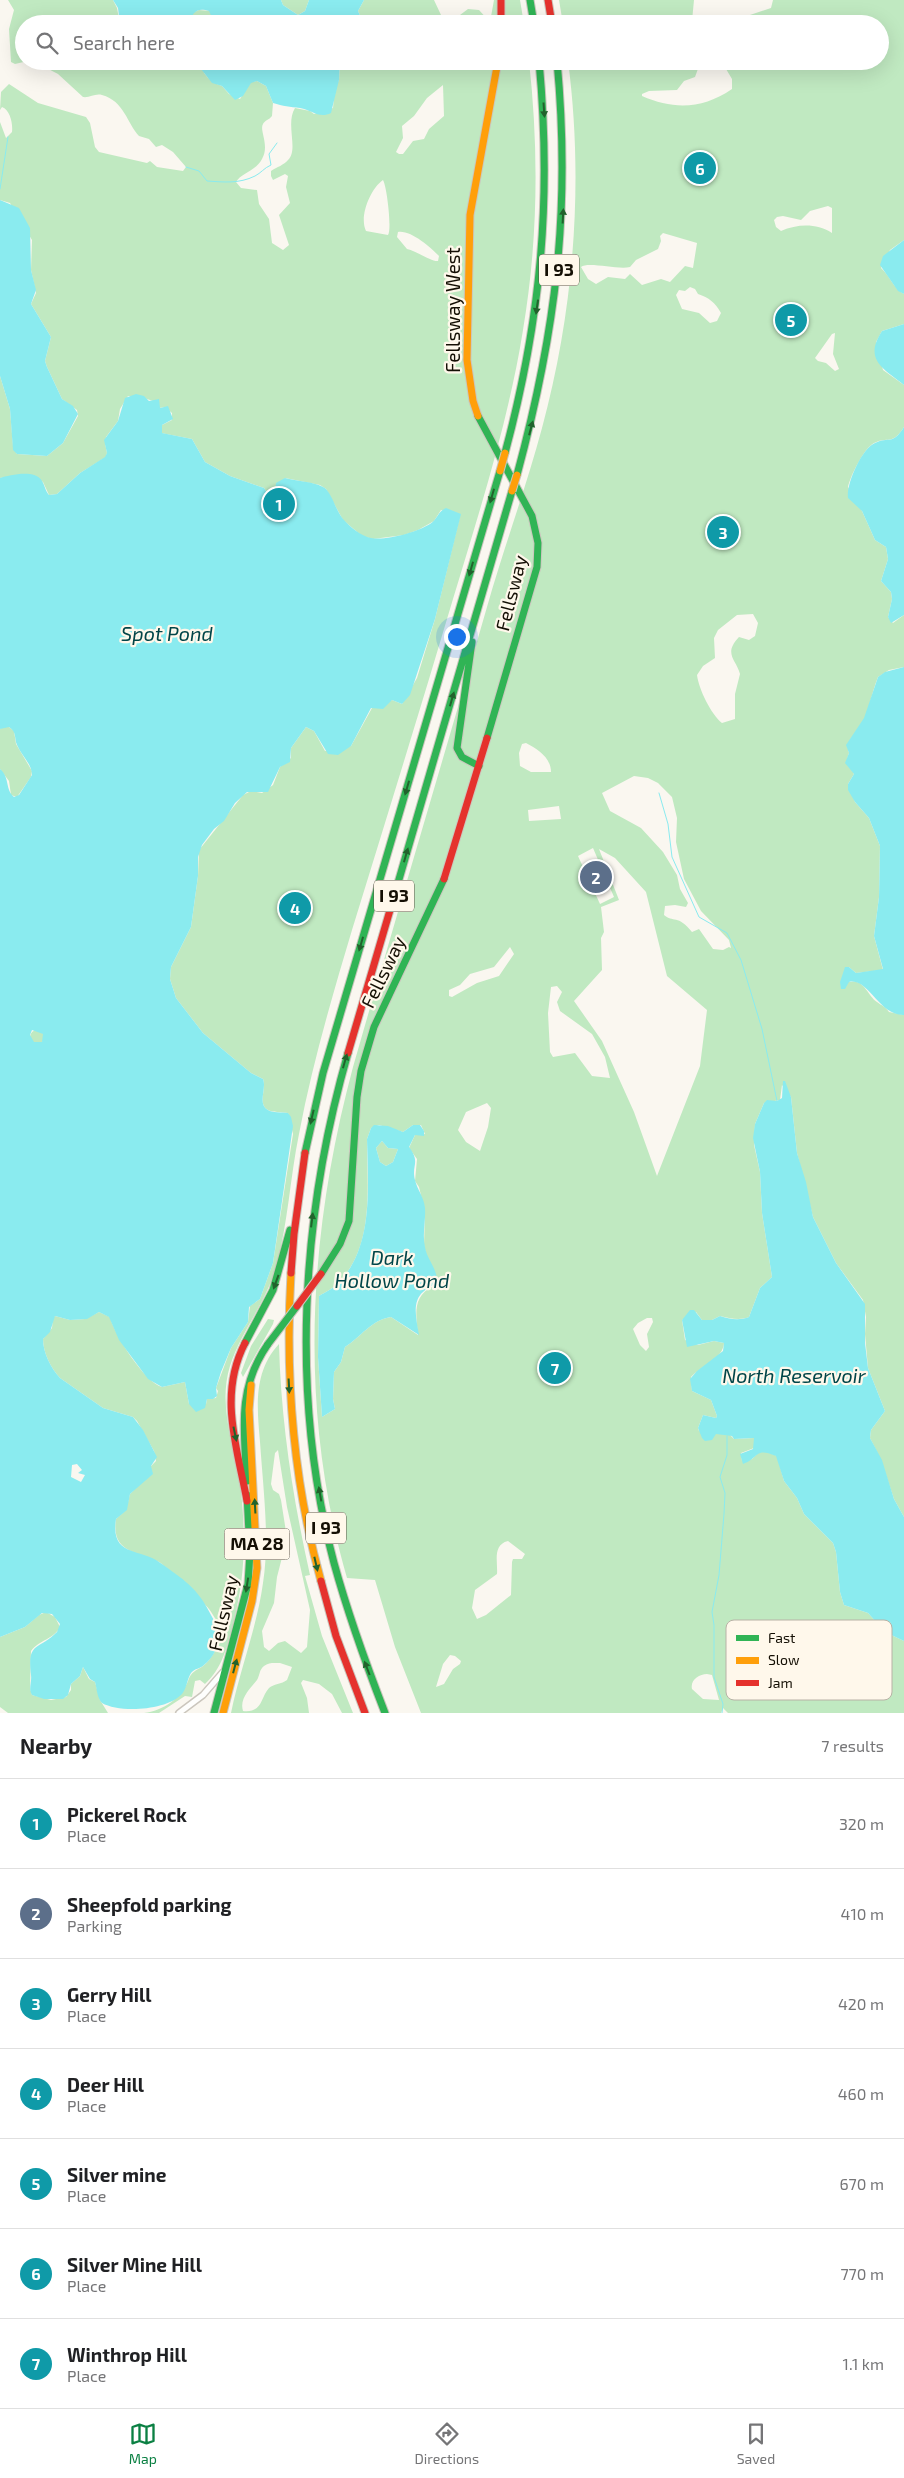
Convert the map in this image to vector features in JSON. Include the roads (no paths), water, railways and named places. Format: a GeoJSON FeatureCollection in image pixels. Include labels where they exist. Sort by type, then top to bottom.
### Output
{"type":"FeatureCollection","features":[{"type":"Feature","properties":{"kind":"main road"},"geometry":{"type":"LineString","coordinates":[[501,0],[501,15]]}},
{"type":"Feature","properties":{"kind":"main road"},"geometry":{"type":"LineString","coordinates":[[530,0],[532,15]]}},
{"type":"Feature","properties":{"kind":"main road"},"geometry":{"type":"LineString","coordinates":[[548,0],[550,15]]}},
{"type":"Feature","properties":{"kind":"main road","name":"Fellsway West"},"geometry":{"type":"LineString","coordinates":[[496,70],[470,215],[467,367],[473,401],[481,425],[529,508],[538,545]]}},
{"type":"Feature","properties":{"kind":"main road","name":"I 93"},"geometry":{"type":"LineString","coordinates":[[365,1713],[341,1650],[321,1586],[298,1471],[291,1413],[288,1346],[289,1286],[295,1218],[304,1154],[321,1081],[500,471],[530,351],[543,254],[546,155],[540,70]]}},
{"type":"Feature","properties":{"kind":"main road","name":"I 93"},"geometry":{"type":"LineString","coordinates":[[385,1713],[348,1612],[334,1564],[320,1500],[307,1384],[306,1318],[308,1260],[317,1186],[334,1104],[541,387],[553,321],[559,271],[564,170],[558,70]]}},
{"type":"Feature","properties":{"kind":"main road","name":"Fellsway"},"geometry":{"type":"LineString","coordinates":[[214,1713],[245,1600],[249,1576],[243,1410],[245,1390],[253,1370],[268,1344],[321,1274],[340,1244],[349,1221],[357,1093],[374,1027],[440,892],[534,579],[538,545]]}},
{"type":"Feature","properties":{"kind":"main road"},"geometry":{"type":"LineString","coordinates":[[475,619],[457,748],[462,757],[479,766]]}},
{"type":"Feature","properties":{"kind":"main road"},"geometry":{"type":"LineString","coordinates":[[247,1501],[230,1409],[231,1381],[238,1356],[273,1290],[295,1218]]}},
{"type":"Feature","properties":{"kind":"main road","name":"Fellsway"},"geometry":{"type":"LineString","coordinates":[[223,1713],[250,1609],[257,1568],[250,1410],[253,1370]]}},
{"type":"Feature","properties":{"kind":"street"},"geometry":{"type":"LineString","coordinates":[[179,1713],[207,1691],[228,1665]]}},
{"type":"Feature","properties":{"kind":"water"},"geometry":{"type":"Polygon","coordinates":[[[113,0],[281,0],[283,5],[298,15],[211,15],[209,11],[198,10],[192,15],[119,15],[118,8],[113,0]]]}},
{"type":"Feature","properties":{"kind":"water"},"geometry":{"type":"Polygon","coordinates":[[[309,0],[364,0],[358,11],[360,15],[298,15],[305,11],[309,0]]]}},
{"type":"Feature","properties":{"kind":"water"},"geometry":{"type":"Polygon","coordinates":[[[202,70],[340,70],[331,113],[327,115],[319,115],[304,109],[273,103],[266,86],[257,81],[251,83],[243,96],[235,100],[222,86],[212,83],[202,70]]]}},
{"type":"Feature","properties":{"kind":"water"},"geometry":{"type":"Polygon","coordinates":[[[0,200],[19,208],[30,228],[31,270],[36,290],[31,304],[51,337],[45,361],[62,399],[73,406],[78,414],[63,443],[47,456],[17,454],[13,450],[10,409],[0,376],[0,200]]]}},
{"type":"Feature","properties":{"kind":"water"},"geometry":{"type":"Polygon","coordinates":[[[904,240],[904,294],[898,291],[880,265],[883,256],[904,240]]]}},
{"type":"Feature","properties":{"kind":"water"},"geometry":{"type":"Polygon","coordinates":[[[904,324],[904,385],[878,363],[875,357],[875,349],[882,331],[904,324]]]}},
{"type":"Feature","properties":{"kind":"water","name":"Spot Pond"},"geometry":{"type":"Polygon","coordinates":[[[136,394],[144,396],[149,401],[159,399],[160,408],[168,406],[173,419],[162,425],[162,433],[192,439],[205,462],[230,476],[264,488],[277,509],[282,510],[285,507],[275,492],[276,483],[285,478],[313,483],[326,489],[346,522],[352,528],[371,538],[393,537],[417,530],[432,522],[446,508],[461,514],[435,619],[410,695],[402,704],[392,700],[383,709],[371,708],[351,746],[338,755],[328,754],[314,731],[306,727],[291,748],[290,762],[280,767],[268,792],[247,792],[235,803],[224,821],[214,829],[202,845],[198,857],[198,876],[191,927],[171,967],[170,979],[176,998],[203,1033],[251,1073],[263,1079],[263,1104],[272,1112],[288,1113],[293,1126],[273,1263],[260,1299],[249,1307],[248,1322],[231,1348],[216,1388],[217,1396],[213,1399],[207,1399],[205,1408],[196,1412],[189,1404],[185,1382],[162,1387],[148,1379],[119,1340],[109,1317],[99,1312],[87,1319],[70,1320],[55,1316],[50,1332],[43,1339],[44,1350],[48,1360],[60,1378],[103,1408],[133,1417],[143,1430],[157,1457],[151,1466],[153,1474],[130,1494],[127,1510],[116,1519],[115,1531],[118,1540],[128,1550],[159,1562],[189,1585],[201,1598],[218,1625],[220,1636],[218,1645],[207,1662],[191,1673],[182,1694],[175,1700],[165,1704],[142,1709],[119,1708],[102,1703],[98,1696],[95,1682],[90,1679],[83,1667],[80,1676],[71,1684],[68,1695],[63,1699],[44,1699],[32,1695],[30,1688],[30,1664],[32,1651],[57,1632],[60,1624],[52,1614],[42,1613],[25,1627],[0,1637],[0,769],[5,776],[9,791],[14,797],[19,795],[32,775],[32,771],[17,745],[13,731],[9,727],[0,729],[0,478],[22,474],[34,475],[42,481],[49,495],[57,494],[80,473],[105,457],[107,453],[104,440],[118,421],[125,398],[136,394]],[[32,1030],[30,1035],[34,1042],[42,1042],[43,1034],[32,1030]],[[77,1464],[72,1465],[71,1477],[81,1482],[85,1475],[78,1473],[82,1470],[77,1464]]]}},
{"type":"Feature","properties":{"kind":"water"},"geometry":{"type":"Polygon","coordinates":[[[904,427],[904,615],[891,623],[888,617],[892,599],[891,592],[881,581],[888,559],[886,547],[875,540],[862,511],[848,498],[848,492],[856,467],[870,446],[880,441],[893,439],[904,427]]]}},
{"type":"Feature","properties":{"kind":"water"},"geometry":{"type":"Polygon","coordinates":[[[904,667],[904,1015],[895,1014],[888,1010],[862,985],[856,982],[849,982],[845,989],[841,989],[840,982],[845,967],[849,967],[856,973],[883,969],[874,936],[879,897],[880,846],[869,818],[855,802],[848,790],[848,784],[854,774],[845,763],[849,753],[846,745],[864,718],[878,677],[885,672],[904,667]]]}},
{"type":"Feature","properties":{"kind":"water","name":"North Reservoir"},"geometry":{"type":"Polygon","coordinates":[[[783,1081],[785,1081],[791,1097],[797,1153],[806,1182],[813,1217],[836,1263],[865,1304],[865,1343],[868,1368],[885,1411],[871,1430],[870,1438],[882,1460],[894,1499],[904,1517],[904,1641],[892,1635],[892,1620],[874,1620],[868,1613],[844,1605],[840,1592],[836,1552],[833,1543],[804,1514],[797,1498],[784,1481],[776,1456],[764,1452],[743,1464],[740,1454],[753,1449],[754,1438],[734,1439],[732,1436],[716,1434],[712,1440],[705,1441],[698,1428],[703,1415],[716,1418],[717,1416],[711,1400],[692,1391],[690,1379],[697,1371],[723,1351],[724,1343],[714,1341],[687,1347],[682,1320],[690,1310],[694,1310],[702,1320],[712,1320],[720,1316],[734,1319],[749,1317],[760,1288],[772,1277],[762,1213],[760,1172],[753,1138],[755,1124],[764,1103],[767,1100],[777,1101],[782,1098],[783,1081]]]}},
{"type":"Feature","properties":{"kind":"water","name":"Dark Hollow Pond"},"geometry":{"type":"Polygon","coordinates":[[[374,1125],[388,1126],[403,1132],[413,1125],[420,1125],[424,1131],[424,1136],[415,1135],[409,1147],[413,1152],[415,1161],[415,1180],[424,1204],[425,1247],[436,1273],[437,1283],[419,1296],[417,1301],[416,1318],[419,1335],[391,1317],[372,1325],[345,1347],[341,1362],[334,1372],[333,1399],[335,1409],[322,1417],[318,1357],[319,1296],[338,1283],[350,1269],[358,1252],[366,1216],[368,1196],[367,1139],[374,1125]],[[382,1141],[376,1148],[380,1162],[386,1166],[393,1162],[398,1149],[388,1148],[382,1141]]]}},
{"type":"Feature","properties":{"kind":"waterway"},"geometry":{"type":"LineString","coordinates":[[0,189],[8,137]]}},
{"type":"Feature","properties":{"kind":"waterway"},"geometry":{"type":"LineString","coordinates":[[186,167],[199,171],[207,181],[231,182],[249,179],[271,165],[269,154],[277,143]]}},
{"type":"Feature","properties":{"kind":"waterway"},"geometry":{"type":"LineString","coordinates":[[659,793],[668,824],[672,857],[699,917],[727,933],[741,960],[762,1029],[777,1101]]}},
{"type":"Feature","properties":{"kind":"waterway"},"geometry":{"type":"LineString","coordinates":[[722,1713],[723,1704],[714,1677],[714,1625],[712,1612],[719,1575],[725,1493],[720,1477],[727,1455],[727,1436]]}},
{"type":"Feature","properties":{"kind":"place","name":"Silver Mine Hill"},"geometry":{"type":"Point","coordinates":[700,168]}},
{"type":"Feature","properties":{"kind":"place","name":"Silver mine"},"geometry":{"type":"Point","coordinates":[791,320]}},
{"type":"Feature","properties":{"kind":"place","name":"Pickerel Rock"},"geometry":{"type":"Point","coordinates":[279,504]}},
{"type":"Feature","properties":{"kind":"place","name":"Gerry Hill"},"geometry":{"type":"Point","coordinates":[723,532]}},
{"type":"Feature","properties":{"kind":"place","name":"Sheepfold parking"},"geometry":{"type":"Point","coordinates":[596,877]}},
{"type":"Feature","properties":{"kind":"place","name":"Deer Hill"},"geometry":{"type":"Point","coordinates":[295,908]}},
{"type":"Feature","properties":{"kind":"place","name":"Winthrop Hill"},"geometry":{"type":"Point","coordinates":[555,1368]}}]}
